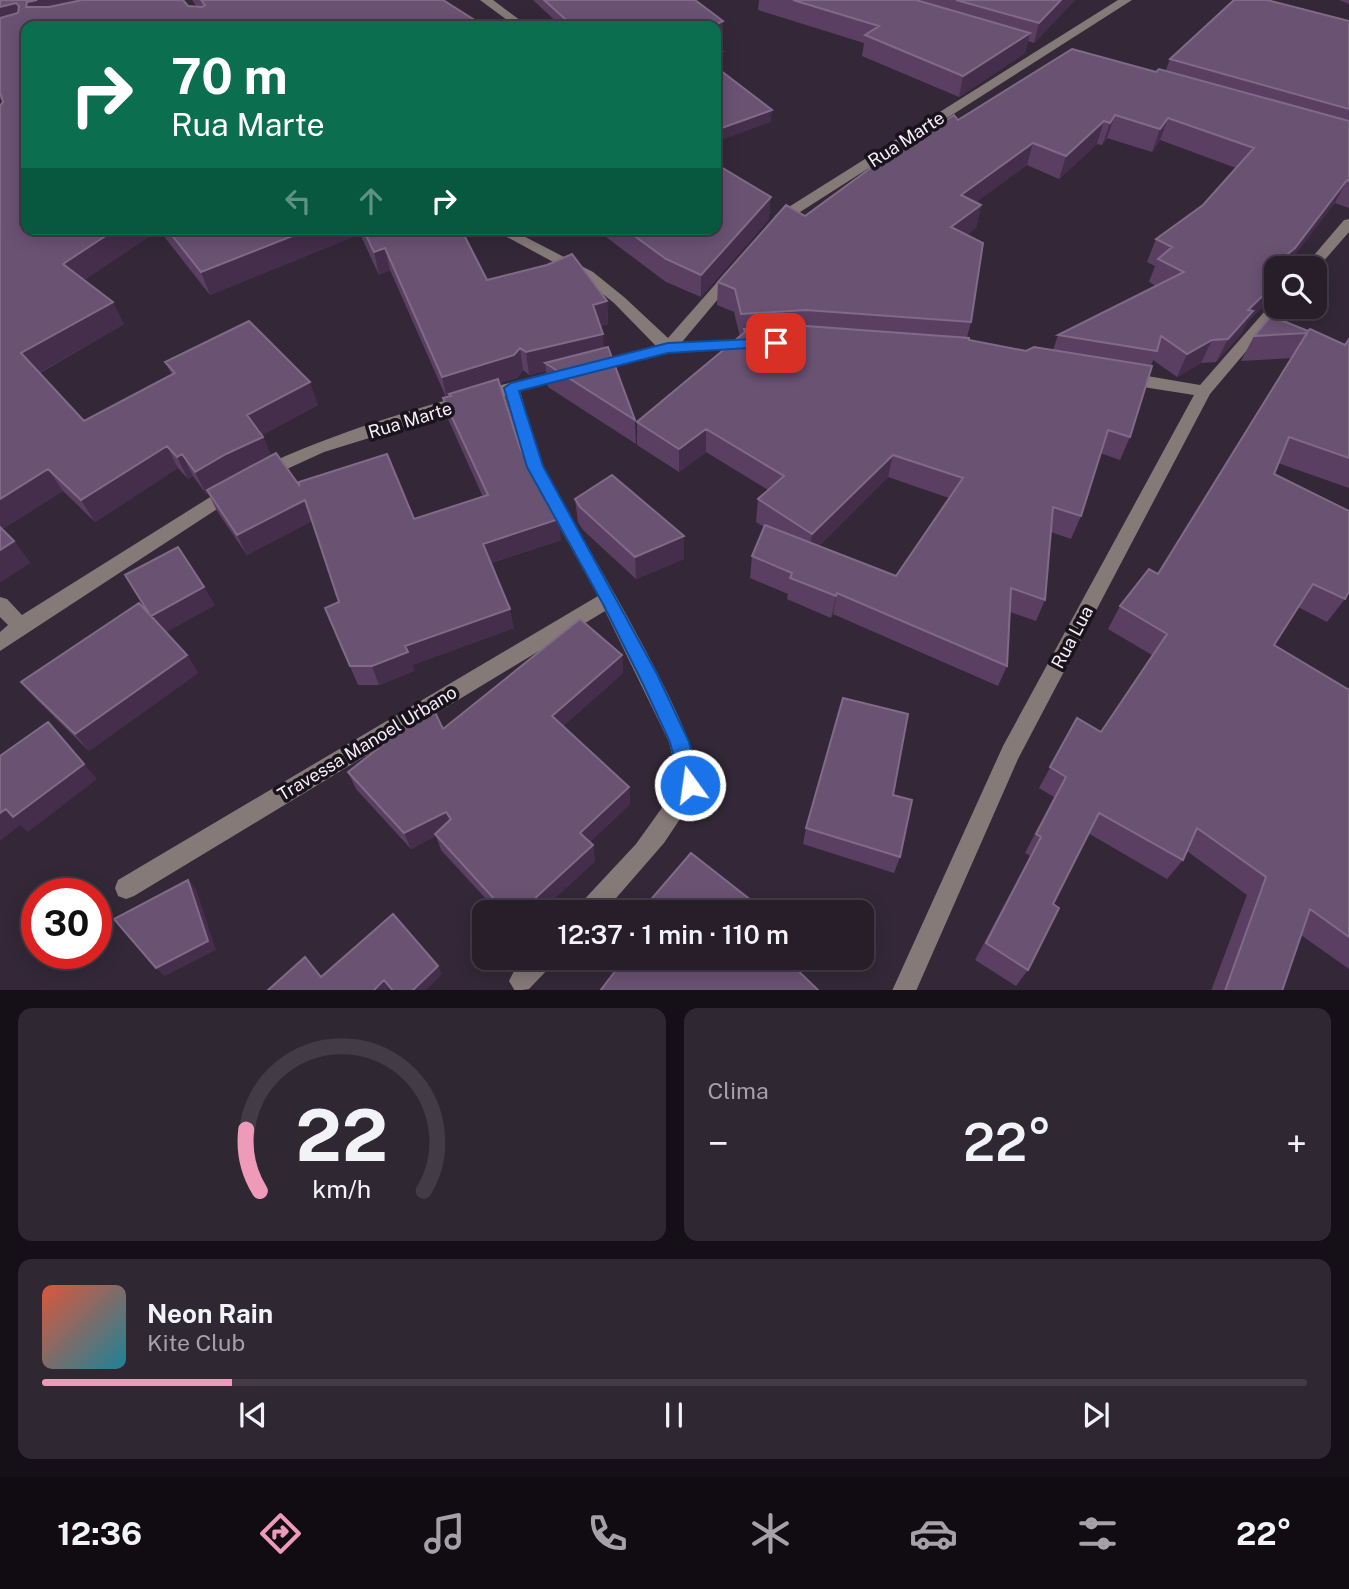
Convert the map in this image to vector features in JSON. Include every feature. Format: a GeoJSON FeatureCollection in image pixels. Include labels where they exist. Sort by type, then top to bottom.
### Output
{"type":"FeatureCollection","features":[{"type":"Feature","properties":{"kind":"street"},"geometry":{"type":"LineString","coordinates":[[486,0],[515,21]]}},
{"type":"Feature","properties":{"kind":"street","name":"Rua Marte"},"geometry":{"type":"LineString","coordinates":[[764,238],[776,214],[1126,0]]}},
{"type":"Feature","properties":{"kind":"street"},"geometry":{"type":"LineString","coordinates":[[1320,256],[1349,223]]}},
{"type":"Feature","properties":{"kind":"street"},"geometry":{"type":"LineString","coordinates":[[511,235],[589,275],[620,300],[668,348],[738,268]]}},
{"type":"Feature","properties":{"kind":"street","name":"Rua Lua"},"geometry":{"type":"LineString","coordinates":[[904,990],[1010,753],[1204,391],[1266,319]]}},
{"type":"Feature","properties":{"kind":"street","name":"Rua Marte"},"geometry":{"type":"LineString","coordinates":[[0,643],[21,626],[243,483],[318,448],[511,388],[668,348],[763,343]]}},
{"type":"Feature","properties":{"kind":"street"},"geometry":{"type":"LineString","coordinates":[[1110,376],[1204,391]]}},
{"type":"Feature","properties":{"kind":"street"},"geometry":{"type":"LineString","coordinates":[[511,388],[535,467],[609,599],[679,742],[690,785],[672,818],[630,870],[601,900]]}},
{"type":"Feature","properties":{"kind":"street","name":"Travessa Manoel Urbano"},"geometry":{"type":"LineString","coordinates":[[126,888],[609,599]]}},
{"type":"Feature","properties":{"kind":"street"},"geometry":{"type":"LineString","coordinates":[[0,605],[21,626]]}},
{"type":"Feature","properties":{"kind":"street"},"geometry":{"type":"LineString","coordinates":[[521,982],[532,970]]}},
{"type":"Feature","properties":{"kind":"building"},"geometry":{"type":"Polygon","coordinates":[[[0,0],[37,0],[27,2],[26,7],[49,7],[82,0],[183,0],[188,6],[202,7],[205,5],[201,0],[443,0],[476,21],[21,21],[21,235],[107,235],[63,264],[113,302],[21,353],[84,421],[175,373],[165,362],[249,321],[310,382],[247,415],[263,437],[195,472],[182,454],[177,457],[167,446],[81,500],[48,469],[0,499],[0,106],[3,102],[0,92],[0,18],[18,13],[19,6],[16,3],[0,7],[0,0]]]}},
{"type":"Feature","properties":{"kind":"building"},"geometry":{"type":"Polygon","coordinates":[[[544,0],[695,0],[723,21],[721,22],[567,21],[544,0]]]}},
{"type":"Feature","properties":{"kind":"building"},"geometry":{"type":"Polygon","coordinates":[[[793,0],[916,0],[1030,33],[963,76],[865,35],[879,26],[793,0]]]}},
{"type":"Feature","properties":{"kind":"building"},"geometry":{"type":"Polygon","coordinates":[[[956,0],[1061,0],[1039,23],[956,0]]]}},
{"type":"Feature","properties":{"kind":"building"},"geometry":{"type":"Polygon","coordinates":[[[1234,0],[1267,0],[1349,21],[1349,109],[1170,59],[1234,0]]]}},
{"type":"Feature","properties":{"kind":"building"},"geometry":{"type":"Polygon","coordinates":[[[1072,49],[1156,72],[1159,69],[1349,121],[1349,181],[1347,180],[1295,248],[1285,256],[1264,256],[1264,295],[1248,310],[1253,311],[1228,339],[1212,340],[1187,354],[1161,336],[1157,351],[1058,335],[1184,272],[1158,259],[1172,247],[1156,239],[1203,205],[1254,148],[1168,118],[1160,129],[1115,115],[1110,123],[1104,121],[1066,156],[1033,143],[961,195],[981,205],[951,227],[983,243],[971,322],[806,310],[741,314],[735,289],[718,282],[786,205],[805,216],[902,145],[905,148],[954,115],[958,120],[1072,49]]]}},
{"type":"Feature","properties":{"kind":"building"},"geometry":{"type":"Polygon","coordinates":[[[721,71],[772,110],[721,128],[721,71]]]}},
{"type":"Feature","properties":{"kind":"building"},"geometry":{"type":"Polygon","coordinates":[[[721,167],[771,197],[701,275],[666,259],[633,235],[721,235],[721,167]]]}},
{"type":"Feature","properties":{"kind":"building"},"geometry":{"type":"Polygon","coordinates":[[[172,235],[295,235],[201,272],[172,235]]]}},
{"type":"Feature","properties":{"kind":"building"},"geometry":{"type":"Polygon","coordinates":[[[366,235],[464,235],[487,280],[547,265],[572,254],[607,301],[593,305],[603,334],[526,352],[520,348],[514,355],[442,377],[385,248],[374,252],[366,235]]]}},
{"type":"Feature","properties":{"kind":"building"},"geometry":{"type":"Polygon","coordinates":[[[1268,319],[1278,319],[1308,331],[1310,329],[1345,345],[1349,339],[1349,458],[1289,437],[1274,474],[1349,511],[1349,591],[1345,599],[1313,584],[1274,645],[1349,690],[1349,937],[1310,909],[1282,990],[1225,990],[1266,877],[1197,828],[1183,860],[1099,813],[1053,904],[1059,908],[1028,970],[986,943],[1041,837],[1036,834],[1066,777],[1050,767],[1077,718],[1101,732],[1167,634],[1120,606],[1149,569],[1158,574],[1307,333],[1254,336],[1268,319]]]}},
{"type":"Feature","properties":{"kind":"building"},"geometry":{"type":"Polygon","coordinates":[[[806,326],[969,338],[1026,351],[1034,347],[1152,366],[1130,437],[1108,430],[1081,516],[1053,507],[1045,600],[1011,588],[1007,666],[837,593],[836,596],[790,578],[792,573],[752,556],[765,525],[896,576],[963,478],[893,455],[812,534],[758,499],[784,476],[706,429],[679,449],[637,422],[745,332],[744,329],[806,326]]]}},
{"type":"Feature","properties":{"kind":"building"},"geometry":{"type":"Polygon","coordinates":[[[608,347],[635,420],[545,363],[608,347]]]}},
{"type":"Feature","properties":{"kind":"building"},"geometry":{"type":"Polygon","coordinates":[[[498,379],[520,448],[559,519],[483,544],[510,609],[405,646],[408,652],[372,666],[350,666],[325,608],[339,602],[305,500],[237,535],[207,490],[276,453],[299,485],[299,482],[387,454],[414,519],[488,495],[443,398],[498,379]]]}},
{"type":"Feature","properties":{"kind":"building"},"geometry":{"type":"Polygon","coordinates":[[[612,475],[684,536],[635,557],[580,507],[575,499],[612,475]]]}},
{"type":"Feature","properties":{"kind":"building"},"geometry":{"type":"Polygon","coordinates":[[[0,527],[14,541],[0,550],[0,527]]]}},
{"type":"Feature","properties":{"kind":"building"},"geometry":{"type":"Polygon","coordinates":[[[178,547],[204,587],[151,616],[187,655],[75,734],[21,682],[139,603],[150,615],[125,575],[178,547]]]}},
{"type":"Feature","properties":{"kind":"building"},"geometry":{"type":"Polygon","coordinates":[[[580,619],[622,655],[552,716],[629,787],[580,833],[593,845],[533,900],[495,900],[435,834],[451,819],[446,812],[404,833],[348,772],[432,706],[443,729],[580,619]]]}},
{"type":"Feature","properties":{"kind":"building"},"geometry":{"type":"Polygon","coordinates":[[[843,698],[908,714],[893,795],[912,800],[900,857],[806,828],[843,698]]]}},
{"type":"Feature","properties":{"kind":"building"},"geometry":{"type":"Polygon","coordinates":[[[48,722],[84,764],[13,817],[6,809],[0,813],[0,756],[48,722]]]}},
{"type":"Feature","properties":{"kind":"building"},"geometry":{"type":"Polygon","coordinates":[[[691,853],[751,900],[650,900],[691,853]]]}},
{"type":"Feature","properties":{"kind":"building"},"geometry":{"type":"Polygon","coordinates":[[[188,880],[208,941],[156,968],[114,919],[188,880]]]}},
{"type":"Feature","properties":{"kind":"building"},"geometry":{"type":"Polygon","coordinates":[[[393,914],[438,966],[413,990],[392,990],[384,980],[374,990],[268,990],[305,957],[321,977],[393,914]]]}},
{"type":"Feature","properties":{"kind":"building"},"geometry":{"type":"Polygon","coordinates":[[[616,970],[797,970],[818,990],[601,990],[616,970]]]}},
{"type":"Feature","properties":{"kind":"route"},"geometry":{"type":"LineString","coordinates":[[690,785],[679,742],[650,680],[609,599],[535,467],[511,388],[668,348],[776,343]]}}]}
